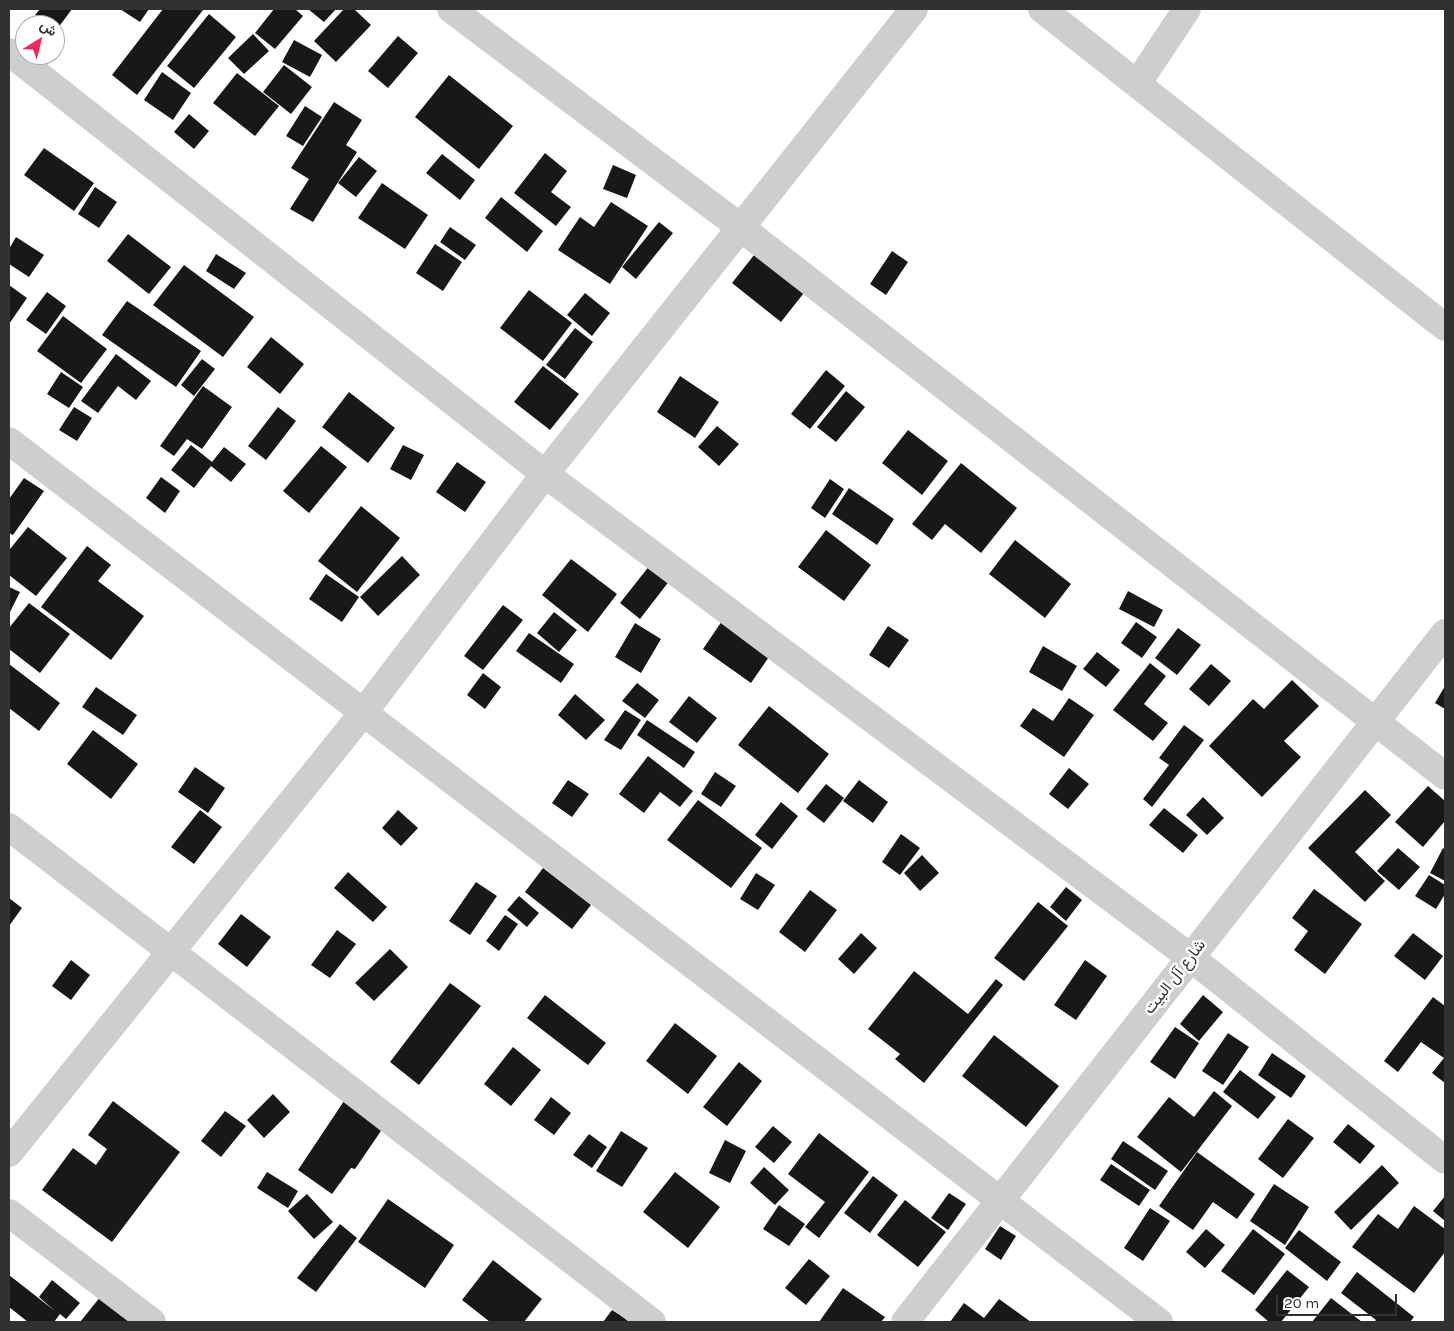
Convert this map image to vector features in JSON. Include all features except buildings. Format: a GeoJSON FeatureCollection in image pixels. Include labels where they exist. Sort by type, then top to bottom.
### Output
{"type":"FeatureCollection","features":[{"type":"Feature","properties":{"kind":"street"},"geometry":{"type":"LineString","coordinates":[[450,9],[740,227],[1445,776]]}},
{"type":"Feature","properties":{"kind":"street"},"geometry":{"type":"LineString","coordinates":[[9,1153],[363,713],[545,474],[914,9]]}},
{"type":"Feature","properties":{"kind":"street"},"geometry":{"type":"LineString","coordinates":[[1042,9],[1445,328]]}},
{"type":"Feature","properties":{"kind":"street"},"geometry":{"type":"LineString","coordinates":[[1137,84],[1188,9]]}},
{"type":"Feature","properties":{"kind":"street"},"geometry":{"type":"LineString","coordinates":[[9,52],[545,474],[1190,957],[1445,1160]]}},
{"type":"Feature","properties":{"kind":"street"},"geometry":{"type":"LineString","coordinates":[[9,441],[1159,1322]]}},
{"type":"Feature","properties":{"kind":"street","name":"شارع آل البيت"},"geometry":{"type":"LineString","coordinates":[[906,1322],[1445,633]]}},
{"type":"Feature","properties":{"kind":"street"},"geometry":{"type":"LineString","coordinates":[[9,827],[652,1322]]}},
{"type":"Feature","properties":{"kind":"street"},"geometry":{"type":"LineString","coordinates":[[9,1213],[152,1322]]}}]}
